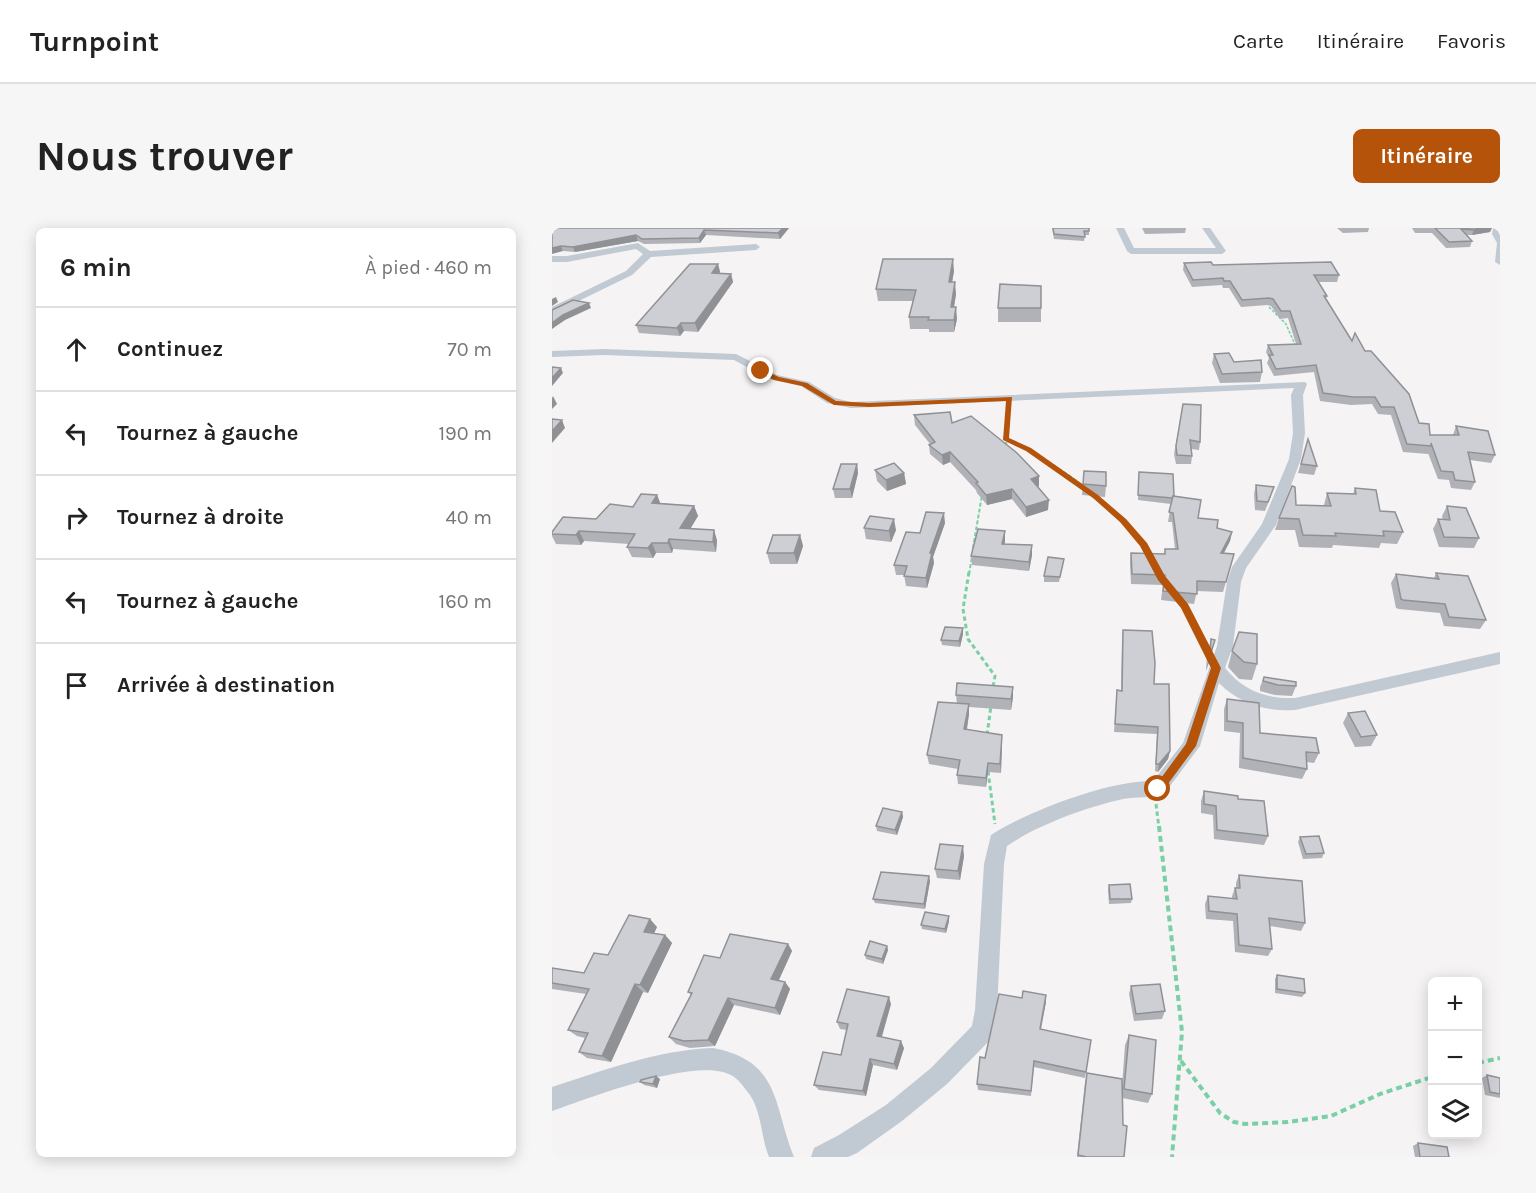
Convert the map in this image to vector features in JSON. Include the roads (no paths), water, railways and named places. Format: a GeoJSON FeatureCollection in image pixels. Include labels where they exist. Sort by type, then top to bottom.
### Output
{"type":"FeatureCollection","features":[{"type":"Feature","properties":{"kind":"street"},"geometry":{"type":"LineString","coordinates":[[1120,228],[1131,250],[1222,251],[1206,228]]}},
{"type":"Feature","properties":{"kind":"street"},"geometry":{"type":"LineString","coordinates":[[1497,228],[1500,262]]}},
{"type":"Feature","properties":{"kind":"street"},"geometry":{"type":"LineString","coordinates":[[552,258],[567,259],[638,246],[648,254]]}},
{"type":"Feature","properties":{"kind":"street"},"geometry":{"type":"LineString","coordinates":[[552,311],[628,273],[648,254],[756,247]]}},
{"type":"Feature","properties":{"kind":"street"},"geometry":{"type":"LineString","coordinates":[[552,354],[604,352],[736,357],[769,376],[804,384],[830,401],[846,404],[1010,399],[1301,384],[1297,395],[1299,433],[1295,459],[1269,525],[1239,567],[1234,582],[1227,636],[1191,746],[1158,789],[1138,789],[1092,800],[1010,833],[998,841],[995,857],[986,1010],[982,1032],[918,1094],[848,1143],[823,1157]]}},
{"type":"Feature","properties":{"kind":"street"},"geometry":{"type":"LineString","coordinates":[[1216,668],[1229,685],[1241,693],[1260,702],[1278,705],[1295,704],[1500,658]]}},
{"type":"Feature","properties":{"kind":"street"},"geometry":{"type":"LineString","coordinates":[[552,1099],[662,1066],[696,1059],[733,1063],[760,1090],[773,1141],[782,1157]]}}]}
